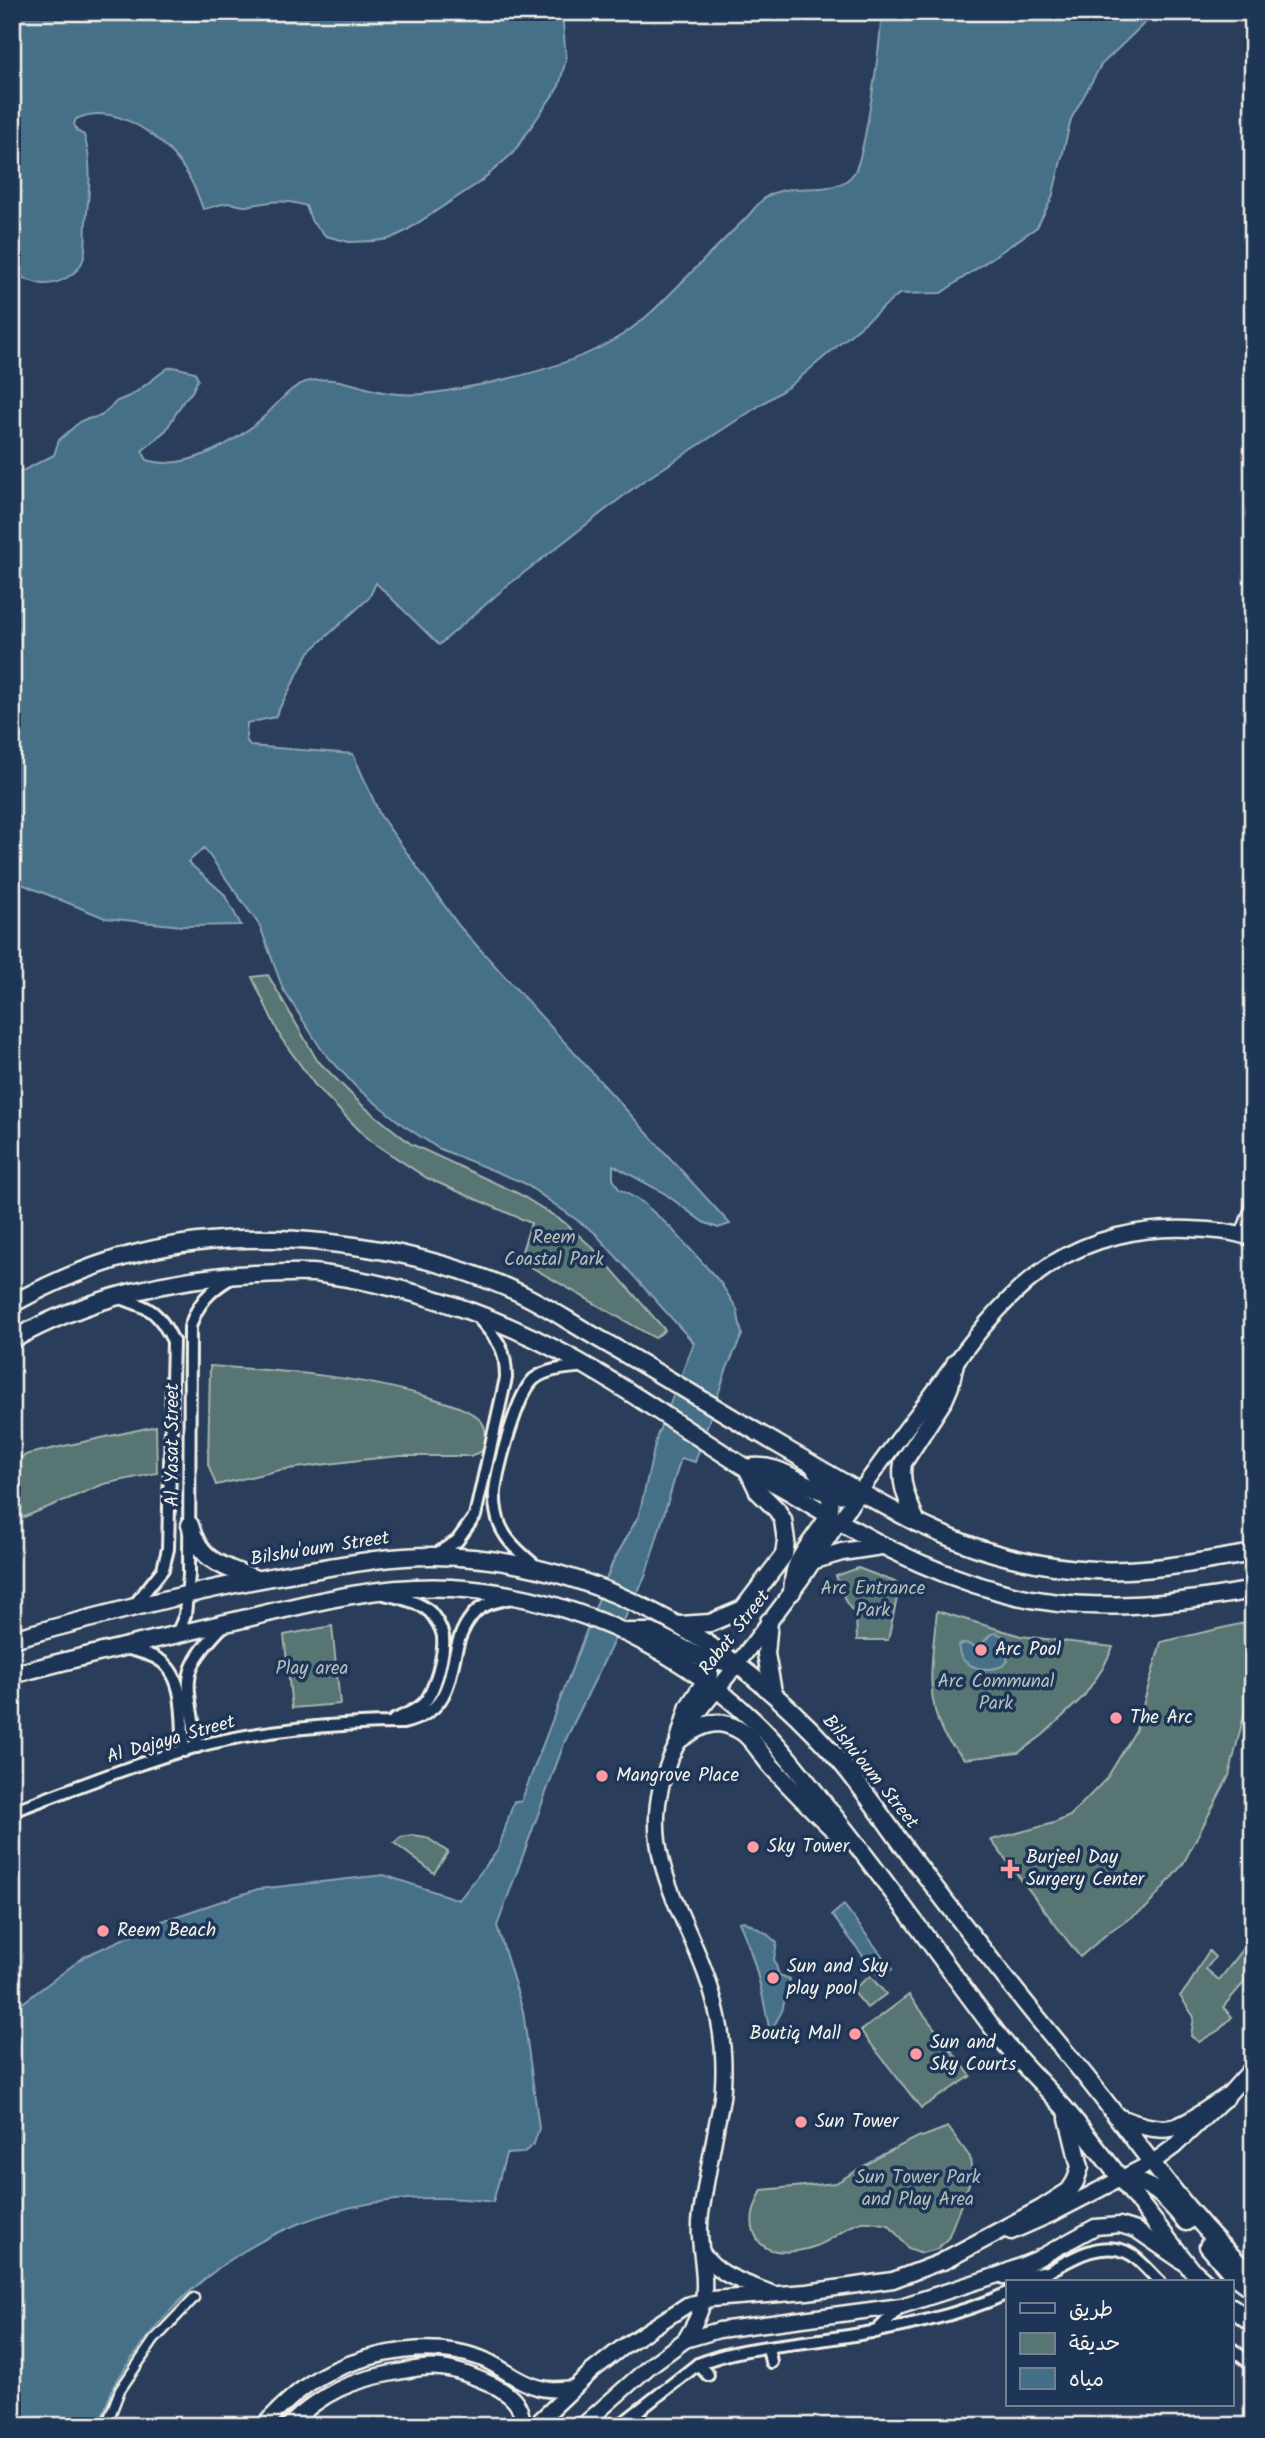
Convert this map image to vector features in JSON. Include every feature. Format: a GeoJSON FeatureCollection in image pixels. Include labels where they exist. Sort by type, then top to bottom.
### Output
{"type":"FeatureCollection","features":[{"type":"Feature","properties":{"kind":"main road"},"geometry":{"type":"LineString","coordinates":[[12,1304],[47,1285],[87,1269],[145,1251],[236,1240],[320,1241],[380,1251],[448,1267],[516,1291],[859,1492],[973,1546],[1041,1564],[1126,1570],[1253,1553]]}},
{"type":"Feature","properties":{"kind":"main road"},"geometry":{"type":"LineString","coordinates":[[12,1340],[60,1317],[117,1297],[181,1281],[206,1276],[319,1273],[421,1294],[516,1330],[586,1366],[727,1456],[881,1546],[992,1590],[1091,1606],[1214,1597],[1253,1590]]}},
{"type":"Feature","properties":{"kind":"main road"},"geometry":{"type":"LineString","coordinates":[[918,1522],[906,1496],[901,1475],[903,1463],[944,1400],[955,1363]]}},
{"type":"Feature","properties":{"kind":"main road"},"geometry":{"type":"LineString","coordinates":[[792,1592],[795,1567],[833,1519],[828,1488],[812,1464]]}},
{"type":"Feature","properties":{"kind":"main road"},"geometry":{"type":"LineString","coordinates":[[747,1468],[766,1466],[776,1469],[830,1494],[842,1496],[859,1492]]}},
{"type":"Feature","properties":{"kind":"main road"},"geometry":{"type":"LineString","coordinates":[[680,1625],[710,1623],[743,1609],[784,1555],[786,1541],[783,1520],[758,1491],[747,1468]]}},
{"type":"Feature","properties":{"kind":"main road"},"geometry":{"type":"LineString","coordinates":[[190,1525],[201,1552],[211,1560],[256,1579]]}},
{"type":"Feature","properties":{"kind":"main road"},"geometry":{"type":"LineString","coordinates":[[815,1560],[842,1552],[881,1546]]}},
{"type":"Feature","properties":{"kind":"main road","name":"Bilshu'oum Street"},"geometry":{"type":"LineString","coordinates":[[12,1639],[256,1579],[389,1558],[465,1557],[538,1568],[612,1592],[645,1606],[701,1637],[773,1692],[835,1755],[1000,1974],[1119,2118],[1210,2235],[1253,2276]]}},
{"type":"Feature","properties":{"kind":"main road"},"geometry":{"type":"LineString","coordinates":[[12,1675],[319,1601],[407,1588],[449,1588],[517,1597],[578,1612],[626,1633],[664,1653],[711,1686],[753,1720],[782,1751],[857,1844],[1000,2038],[1065,2109],[1191,2269],[1204,2280]]}},
{"type":"Feature","properties":{"kind":"main road"},"geometry":{"type":"LineString","coordinates":[[769,1621],[766,1654],[773,1692]]}},
{"type":"Feature","properties":{"kind":"main road"},"geometry":{"type":"LineString","coordinates":[[626,1633],[650,1632],[712,1661],[737,1664]]}},
{"type":"Feature","properties":{"kind":"main road"},"geometry":{"type":"LineString","coordinates":[[679,1741],[689,1706],[711,1686],[712,1661],[707,1644],[701,1637]]}},
{"type":"Feature","properties":{"kind":"main road"},"geometry":{"type":"LineString","coordinates":[[679,1741],[700,1727],[715,1723],[743,1732],[826,1823],[846,1842],[857,1844]]}},
{"type":"Feature","properties":{"kind":"main road"},"geometry":{"type":"LineString","coordinates":[[1119,2118],[1150,2129],[1173,2129],[1226,2097]]}},
{"type":"Feature","properties":{"kind":"main road"},"geometry":{"type":"LineString","coordinates":[[943,2261],[1041,2209],[1069,2191],[1080,2167],[1065,2109]]}},
{"type":"Feature","properties":{"kind":"main road"},"geometry":{"type":"LineString","coordinates":[[1121,2179],[1137,2181],[1158,2192],[1234,2276],[1253,2290]]}},
{"type":"Feature","properties":{"kind":"main road"},"geometry":{"type":"LineString","coordinates":[[1234,2309],[1253,2324]]}},
{"type":"Feature","properties":{"kind":"street"},"geometry":{"type":"LineString","coordinates":[[1248,1237],[1253,1209]]}},
{"type":"Feature","properties":{"kind":"street","name":"Rabat Street"},"geometry":{"type":"LineString","coordinates":[[711,1686],[737,1664],[815,1560],[833,1519],[859,1492],[955,1363],[1011,1296],[1049,1266],[1088,1245],[1115,1236],[1152,1230],[1216,1230],[1248,1237]]}},
{"type":"Feature","properties":{"kind":"street","name":"Al Yasat Street"},"geometry":{"type":"LineString","coordinates":[[177,1634],[185,1615],[188,1595],[190,1327],[194,1313],[209,1293],[236,1275]]}},
{"type":"Feature","properties":{"kind":"street","name":"Al Yasat Street"},"geometry":{"type":"LineString","coordinates":[[117,1297],[147,1307],[162,1319],[173,1341],[167,1549],[163,1569],[132,1608]]}},
{"type":"Feature","properties":{"kind":"street"},"geometry":{"type":"LineString","coordinates":[[431,1556],[457,1541],[475,1516],[506,1377],[506,1356],[500,1344],[474,1312]]}},
{"type":"Feature","properties":{"kind":"street"},"geometry":{"type":"LineString","coordinates":[[538,1568],[504,1533],[497,1512],[495,1491],[523,1393],[541,1374],[586,1366]]}},
{"type":"Feature","properties":{"kind":"street"},"geometry":{"type":"LineString","coordinates":[[476,1511],[489,1515],[497,1512]]}},
{"type":"Feature","properties":{"kind":"street","name":"Al Dajaya Street"},"geometry":{"type":"LineString","coordinates":[[378,1592],[427,1609],[440,1625],[443,1636],[443,1648],[429,1697],[411,1713],[386,1723]]}},
{"type":"Feature","properties":{"kind":"street","name":"Al Dajaya Street"},"geometry":{"type":"LineString","coordinates":[[12,1811],[83,1783],[197,1747],[282,1731],[414,1720],[435,1706],[448,1685],[464,1628],[471,1616],[484,1605],[517,1597]]}},
{"type":"Feature","properties":{"kind":"street"},"geometry":{"type":"LineString","coordinates":[[197,1747],[188,1681],[190,1668],[226,1623]]}},
{"type":"Feature","properties":{"kind":"street"},"geometry":{"type":"LineString","coordinates":[[124,1647],[154,1656],[172,1671],[180,1696],[184,1751]]}},
{"type":"Feature","properties":{"kind":"street"},"geometry":{"type":"LineString","coordinates":[[679,1741],[661,1786],[657,1827],[660,1854],[675,1905],[712,1993],[723,2063],[720,2109],[701,2214],[699,2238],[702,2252],[703,2301],[685,2340]]}},
{"type":"Feature","properties":{"kind":"street"},"geometry":{"type":"LineString","coordinates":[[534,2426],[624,2346],[687,2305],[893,2280],[1055,2213],[1153,2162],[1175,2146],[1253,2067]]}},
{"type":"Feature","properties":{"kind":"street"},"geometry":{"type":"LineString","coordinates":[[582,2426],[651,2365],[685,2340],[727,2328],[901,2306],[977,2282],[1037,2259],[1095,2227],[1112,2225],[1136,2230],[1191,2269]]}},
{"type":"Feature","properties":{"kind":"street"},"geometry":{"type":"LineString","coordinates":[[1034,2280],[1077,2254],[1093,2251],[1122,2251],[1135,2257],[1158,2280]]}},
{"type":"Feature","properties":{"kind":"street"},"geometry":{"type":"LineString","coordinates":[[702,2252],[716,2269],[727,2276],[773,2293]]}},
{"type":"Feature","properties":{"kind":"street"},"geometry":{"type":"LineString","coordinates":[[977,2282],[1050,2272]]}},
{"type":"Feature","properties":{"kind":"street"},"geometry":{"type":"LineString","coordinates":[[619,2426],[696,2365],[724,2354],[876,2332],[942,2315],[1006,2294]]}},
{"type":"Feature","properties":{"kind":"street"},"geometry":{"type":"LineString","coordinates":[[106,2426],[120,2390],[154,2340],[194,2298]]}},
{"type":"Feature","properties":{"kind":"street"},"geometry":{"type":"LineString","coordinates":[[876,2332],[901,2306]]}},
{"type":"Feature","properties":{"kind":"street"},"geometry":{"type":"LineString","coordinates":[[768,2347],[771,2362]]}},
{"type":"Feature","properties":{"kind":"street"},"geometry":{"type":"LineString","coordinates":[[263,2426],[291,2398],[328,2372],[372,2357],[419,2349],[442,2348],[464,2352],[484,2359],[538,2388],[574,2388]]}},
{"type":"Feature","properties":{"kind":"street"},"geometry":{"type":"LineString","coordinates":[[1234,2351],[1253,2366]]}},
{"type":"Feature","properties":{"kind":"street"},"geometry":{"type":"LineString","coordinates":[[696,2365],[705,2377]]}},
{"type":"Feature","properties":{"kind":"street"},"geometry":{"type":"LineString","coordinates":[[288,2426],[317,2400],[354,2381],[440,2367],[477,2378],[506,2393],[520,2407],[522,2426]]}},
{"type":"Feature","properties":{"kind":"green space","name":"Reem Coastal Park"},"geometry":{"type":"Polygon","coordinates":[[[268,975],[317,1060],[362,1105],[411,1144],[519,1194],[564,1222],[593,1248],[665,1330],[655,1338],[519,1260],[531,1223],[427,1178],[369,1140],[315,1085],[281,1038],[252,977],[268,975]]]}},
{"type":"Feature","properties":{"kind":"green space"},"geometry":{"type":"Polygon","coordinates":[[[210,1366],[350,1380],[432,1398],[463,1409],[480,1420],[485,1430],[485,1450],[470,1456],[400,1456],[280,1470],[216,1485],[208,1464],[210,1366]]]}},
{"type":"Feature","properties":{"kind":"green space"},"geometry":{"type":"Polygon","coordinates":[[[156,1426],[157,1473],[104,1484],[12,1522],[12,1462],[28,1454],[156,1426]]]}},
{"type":"Feature","properties":{"kind":"green space","name":"Arc Entrance Park"},"geometry":{"type":"Polygon","coordinates":[[[858,1568],[900,1584],[888,1640],[857,1640],[856,1616],[846,1602],[836,1576],[858,1568]]]}},
{"type":"Feature","properties":{"kind":"green space","name":"Arc Communal Park"},"geometry":{"type":"Polygon","coordinates":[[[937,1611],[1021,1636],[1113,1647],[1084,1696],[1043,1735],[1018,1753],[964,1759],[943,1733],[933,1704],[931,1673],[937,1611]]]}},
{"type":"Feature","properties":{"kind":"green space"},"geometry":{"type":"Polygon","coordinates":[[[1253,1621],[1253,1678],[1229,1776],[1183,1864],[1147,1907],[1109,1932],[1080,1957],[991,1840],[1070,1816],[1107,1778],[1136,1730],[1161,1642],[1253,1621]]]}},
{"type":"Feature","properties":{"kind":"green space","name":"Play area"},"geometry":{"type":"Polygon","coordinates":[[[332,1626],[340,1704],[292,1708],[284,1635],[332,1626]]]}},
{"type":"Feature","properties":{"kind":"green space"},"geometry":{"type":"Polygon","coordinates":[[[401,1837],[426,1837],[448,1852],[434,1873],[394,1843],[401,1837]]]}},
{"type":"Feature","properties":{"kind":"green space"},"geometry":{"type":"Polygon","coordinates":[[[1253,1937],[1253,1972],[1223,2007],[1232,2017],[1219,2030],[1199,2042],[1191,2036],[1194,2017],[1180,1996],[1209,1951],[1215,1957],[1206,1969],[1219,1980],[1253,1937]]]}},
{"type":"Feature","properties":{"kind":"green space"},"geometry":{"type":"Polygon","coordinates":[[[870,1976],[886,1994],[867,2008],[852,1990],[870,1976]]]}},
{"type":"Feature","properties":{"kind":"green space","name":"Sun and Sky Courts"},"geometry":{"type":"Polygon","coordinates":[[[909,1995],[971,2076],[921,2108],[861,2031],[909,1995]]]}},
{"type":"Feature","properties":{"kind":"green space","name":"Sun Tower Park and Play Area"},"geometry":{"type":"Polygon","coordinates":[[[948,2127],[970,2157],[972,2176],[948,2238],[937,2249],[922,2253],[908,2248],[889,2225],[868,2222],[847,2228],[823,2243],[799,2251],[771,2250],[758,2240],[752,2221],[762,2190],[836,2183],[920,2136],[948,2127]]]}},
{"type":"Feature","properties":{"kind":"water"},"geometry":{"type":"Polygon","coordinates":[[[12,12],[562,12],[566,59],[559,86],[513,153],[480,182],[404,232],[389,239],[375,241],[349,242],[326,236],[312,222],[306,206],[291,202],[246,206],[227,203],[203,209],[188,175],[179,162],[168,149],[140,127],[108,115],[76,119],[74,124],[77,131],[84,135],[87,146],[89,168],[84,256],[72,274],[60,281],[43,284],[12,272],[12,12]]]}},
{"type":"Feature","properties":{"kind":"water"},"geometry":{"type":"Polygon","coordinates":[[[881,12],[1156,12],[1101,65],[1071,119],[1052,198],[1037,227],[941,293],[899,294],[791,385],[639,484],[508,585],[439,645],[376,583],[369,598],[309,652],[275,717],[247,723],[246,739],[250,746],[353,754],[380,815],[459,926],[730,1224],[718,1228],[703,1222],[664,1193],[613,1165],[613,1179],[619,1189],[642,1202],[670,1227],[720,1282],[737,1309],[742,1335],[727,1368],[695,1462],[681,1458],[645,1577],[565,1741],[497,1926],[523,2011],[539,2128],[534,2144],[523,2153],[506,2154],[493,2202],[435,2198],[380,2202],[327,2214],[277,2233],[231,2259],[188,2293],[150,2334],[114,2386],[99,2426],[12,2426],[12,2011],[85,1956],[165,1920],[258,1889],[384,1875],[459,1900],[498,1850],[514,1801],[521,1802],[612,1564],[639,1515],[657,1436],[694,1343],[594,1232],[524,1183],[438,1148],[403,1125],[357,1088],[322,1050],[283,989],[260,926],[204,848],[188,862],[224,894],[241,925],[182,926],[105,918],[12,880],[12,476],[54,455],[59,440],[75,426],[83,420],[101,416],[117,401],[132,395],[168,368],[195,372],[198,379],[166,430],[142,451],[147,460],[162,463],[194,458],[227,444],[255,425],[289,391],[306,382],[326,379],[392,394],[429,393],[520,376],[564,363],[604,346],[631,329],[656,307],[766,197],[789,189],[836,186],[854,173],[863,144],[872,96],[881,12]]]}},
{"type":"Feature","properties":{"kind":"water","name":"Arc Pool"},"geometry":{"type":"Polygon","coordinates":[[[991,1634],[1002,1636],[1008,1661],[1003,1665],[991,1669],[977,1668],[961,1657],[958,1645],[966,1643],[980,1646],[991,1634]]]}},
{"type":"Feature","properties":{"kind":"water"},"geometry":{"type":"Polygon","coordinates":[[[844,1905],[892,1969],[880,1978],[832,1915],[844,1905]]]}},
{"type":"Feature","properties":{"kind":"water","name":"Sun and Sky play pool"},"geometry":{"type":"Polygon","coordinates":[[[744,1921],[766,1933],[777,1943],[774,1959],[779,1975],[790,1979],[782,2011],[770,2033],[758,1976],[739,1922],[744,1921]]]}},
{"type":"Feature","properties":{"kind":"place","name":"Arc Pool"},"geometry":{"type":"Point","coordinates":[981,1650]}},
{"type":"Feature","properties":{"kind":"place","name":"The Arc"},"geometry":{"type":"Point","coordinates":[1116,1718]}},
{"type":"Feature","properties":{"kind":"place","name":"Mangrove Place"},"geometry":{"type":"Point","coordinates":[602,1776]}},
{"type":"Feature","properties":{"kind":"place","name":"Sky Tower"},"geometry":{"type":"Point","coordinates":[753,1847]}},
{"type":"Feature","properties":{"kind":"place","name":"Burjeel Day Surgery Center"},"geometry":{"type":"Point","coordinates":[1010,1869]}},
{"type":"Feature","properties":{"kind":"place","name":"Reem Beach"},"geometry":{"type":"Point","coordinates":[103,1931]}},
{"type":"Feature","properties":{"kind":"place","name":"Sun and Sky play pool"},"geometry":{"type":"Point","coordinates":[773,1978]}},
{"type":"Feature","properties":{"kind":"place","name":"Boutiq Mall"},"geometry":{"type":"Point","coordinates":[855,2034]}},
{"type":"Feature","properties":{"kind":"place","name":"Sun and Sky Courts"},"geometry":{"type":"Point","coordinates":[916,2054]}},
{"type":"Feature","properties":{"kind":"place","name":"Sun Tower"},"geometry":{"type":"Point","coordinates":[801,2122]}}]}
